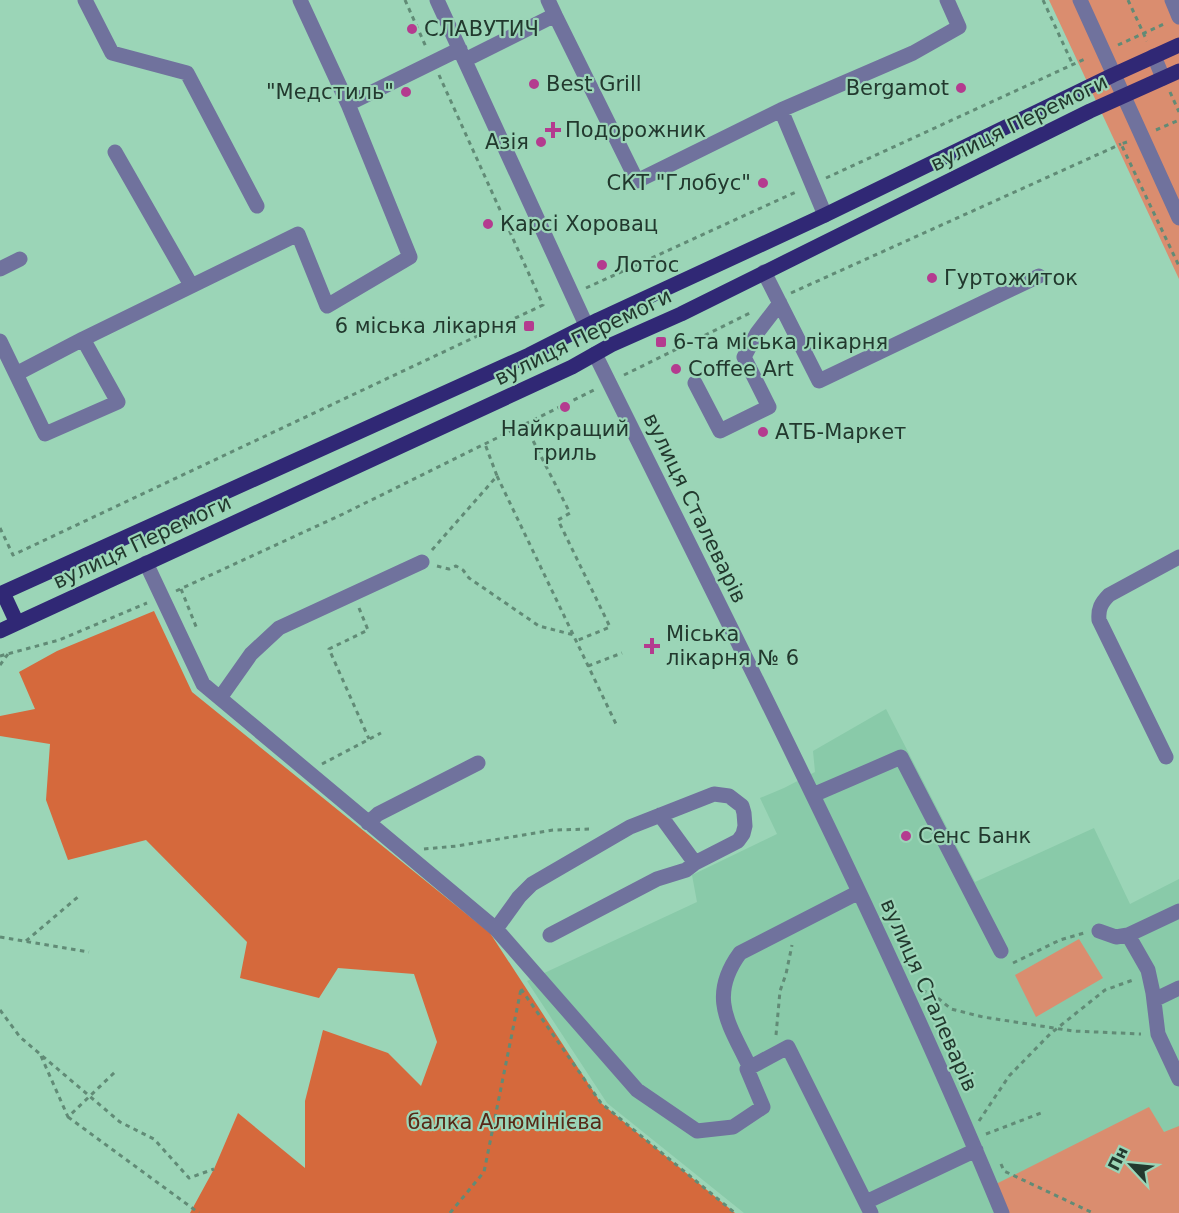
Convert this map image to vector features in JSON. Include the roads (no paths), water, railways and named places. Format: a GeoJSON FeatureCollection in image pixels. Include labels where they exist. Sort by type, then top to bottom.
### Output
{"type":"FeatureCollection","features":[{"type":"Feature","properties":{"kind":"main road","name":"вулиця Перемоги"},"geometry":{"type":"LineString","coordinates":[[1,591],[529,355],[598,320],[1179,45]]}},
{"type":"Feature","properties":{"kind":"main road","name":"вулиця Перемоги"},"geometry":{"type":"LineString","coordinates":[[0,631],[573,367],[1123,96],[1179,71]]}},
{"type":"Feature","properties":{"kind":"main road"},"geometry":{"type":"LineString","coordinates":[[1,591],[17,623]]}},
{"type":"Feature","properties":{"kind":"street"},"geometry":{"type":"LineString","coordinates":[[85,0],[112,53],[187,73],[257,206]]}},
{"type":"Feature","properties":{"kind":"street"},"geometry":{"type":"LineString","coordinates":[[16,374],[191,285],[298,234],[327,306],[410,256],[348,104],[300,0]]}},
{"type":"Feature","properties":{"kind":"street"},"geometry":{"type":"LineString","coordinates":[[437,0],[587,327]]}},
{"type":"Feature","properties":{"kind":"street"},"geometry":{"type":"LineString","coordinates":[[548,0],[637,182],[781,110],[913,53],[960,27],[947,0]]}},
{"type":"Feature","properties":{"kind":"street"},"geometry":{"type":"LineString","coordinates":[[1080,0],[1179,218]]}},
{"type":"Feature","properties":{"kind":"street"},"geometry":{"type":"LineString","coordinates":[[1172,0],[1175,18]]}},
{"type":"Feature","properties":{"kind":"street"},"geometry":{"type":"LineString","coordinates":[[348,104],[433,62],[462,55],[555,15]]}},
{"type":"Feature","properties":{"kind":"street"},"geometry":{"type":"LineString","coordinates":[[1154,56],[1163,78]]}},
{"type":"Feature","properties":{"kind":"street"},"geometry":{"type":"LineString","coordinates":[[781,110],[825,214]]}},
{"type":"Feature","properties":{"kind":"street"},"geometry":{"type":"LineString","coordinates":[[116,152],[191,285]]}},
{"type":"Feature","properties":{"kind":"street"},"geometry":{"type":"LineString","coordinates":[[0,269],[20,259]]}},
{"type":"Feature","properties":{"kind":"street"},"geometry":{"type":"LineString","coordinates":[[764,272],[819,381],[1039,276]]}},
{"type":"Feature","properties":{"kind":"street"},"geometry":{"type":"LineString","coordinates":[[695,383],[720,431],[769,406],[744,357],[779,301]]}},
{"type":"Feature","properties":{"kind":"street"},"geometry":{"type":"LineString","coordinates":[[0,341],[45,434],[118,402],[83,339]]}},
{"type":"Feature","properties":{"kind":"street","name":"вулиця Сталеварів"},"geometry":{"type":"LineString","coordinates":[[596,354],[983,1147],[1002,1213]]}},
{"type":"Feature","properties":{"kind":"street"},"geometry":{"type":"LineString","coordinates":[[1166,757],[1099,620],[1098,612],[1102,602],[1109,595],[1179,557]]}},
{"type":"Feature","properties":{"kind":"street"},"geometry":{"type":"LineString","coordinates":[[220,698],[251,654],[279,628],[422,562]]}},
{"type":"Feature","properties":{"kind":"street"},"geometry":{"type":"LineString","coordinates":[[146,563],[203,684],[496,929],[637,1090],[697,1131],[733,1127],[763,1107],[747,1069],[788,1047],[869,1208],[983,1147]]}},
{"type":"Feature","properties":{"kind":"street"},"geometry":{"type":"LineString","coordinates":[[813,795],[901,757],[1001,951]]}},
{"type":"Feature","properties":{"kind":"street"},"geometry":{"type":"LineString","coordinates":[[368,823],[378,814],[478,763]]}},
{"type":"Feature","properties":{"kind":"street"},"geometry":{"type":"LineString","coordinates":[[496,929],[519,897],[532,884],[619,833],[714,794],[729,796],[741,806],[745,819],[741,838],[686,870],[657,879],[550,935]]}},
{"type":"Feature","properties":{"kind":"street"},"geometry":{"type":"LineString","coordinates":[[660,815],[695,863]]}},
{"type":"Feature","properties":{"kind":"street"},"geometry":{"type":"LineString","coordinates":[[750,1068],[733,1036],[723,1005],[723,988],[730,966],[740,953],[859,892]]}},
{"type":"Feature","properties":{"kind":"street"},"geometry":{"type":"LineString","coordinates":[[1099,931],[1116,937],[1128,935],[1179,911]]}},
{"type":"Feature","properties":{"kind":"street"},"geometry":{"type":"LineString","coordinates":[[1128,935],[1149,975],[1158,1034],[1179,1080]]}},
{"type":"Feature","properties":{"kind":"street"},"geometry":{"type":"LineString","coordinates":[[1154,1000],[1179,988]]}},
{"type":"Feature","properties":{"kind":"place","name":"СЛАВУТИЧ"},"geometry":{"type":"Point","coordinates":[412,29]}},
{"type":"Feature","properties":{"kind":"place","name":"Best Grill"},"geometry":{"type":"Point","coordinates":[534,84]}},
{"type":"Feature","properties":{"kind":"place","name":"Bergamot"},"geometry":{"type":"Point","coordinates":[961,88]}},
{"type":"Feature","properties":{"kind":"place","name":"\"Медстиль\""},"geometry":{"type":"Point","coordinates":[406,92]}},
{"type":"Feature","properties":{"kind":"place","name":"Подорожник"},"geometry":{"type":"Point","coordinates":[553,130]}},
{"type":"Feature","properties":{"kind":"place","name":"Азія"},"geometry":{"type":"Point","coordinates":[541,142]}},
{"type":"Feature","properties":{"kind":"place","name":"СКТ \"Глобус\""},"geometry":{"type":"Point","coordinates":[763,183]}},
{"type":"Feature","properties":{"kind":"place","name":"Карсі Хоровац"},"geometry":{"type":"Point","coordinates":[488,224]}},
{"type":"Feature","properties":{"kind":"place","name":"Лотос"},"geometry":{"type":"Point","coordinates":[602,265]}},
{"type":"Feature","properties":{"kind":"place","name":"Гуртожиток"},"geometry":{"type":"Point","coordinates":[932,278]}},
{"type":"Feature","properties":{"kind":"place","name":"6 міська лікарня"},"geometry":{"type":"Point","coordinates":[529,326]}},
{"type":"Feature","properties":{"kind":"place","name":"6-та міська лікарня"},"geometry":{"type":"Point","coordinates":[661,342]}},
{"type":"Feature","properties":{"kind":"place","name":"Coffee Art"},"geometry":{"type":"Point","coordinates":[676,369]}},
{"type":"Feature","properties":{"kind":"place","name":"Найкращий гриль"},"geometry":{"type":"Point","coordinates":[565,407]}},
{"type":"Feature","properties":{"kind":"place","name":"АТБ-Маркет"},"geometry":{"type":"Point","coordinates":[763,432]}},
{"type":"Feature","properties":{"kind":"place","name":"Мiська лiкарня № 6"},"geometry":{"type":"Point","coordinates":[652,646]}},
{"type":"Feature","properties":{"kind":"place","name":"Сенс Банк"},"geometry":{"type":"Point","coordinates":[906,836]}},
{"type":"Feature","properties":{"kind":"park label","name":"балка Алюмінієва"},"geometry":{"type":"Point","coordinates":[505,1122]}}]}
